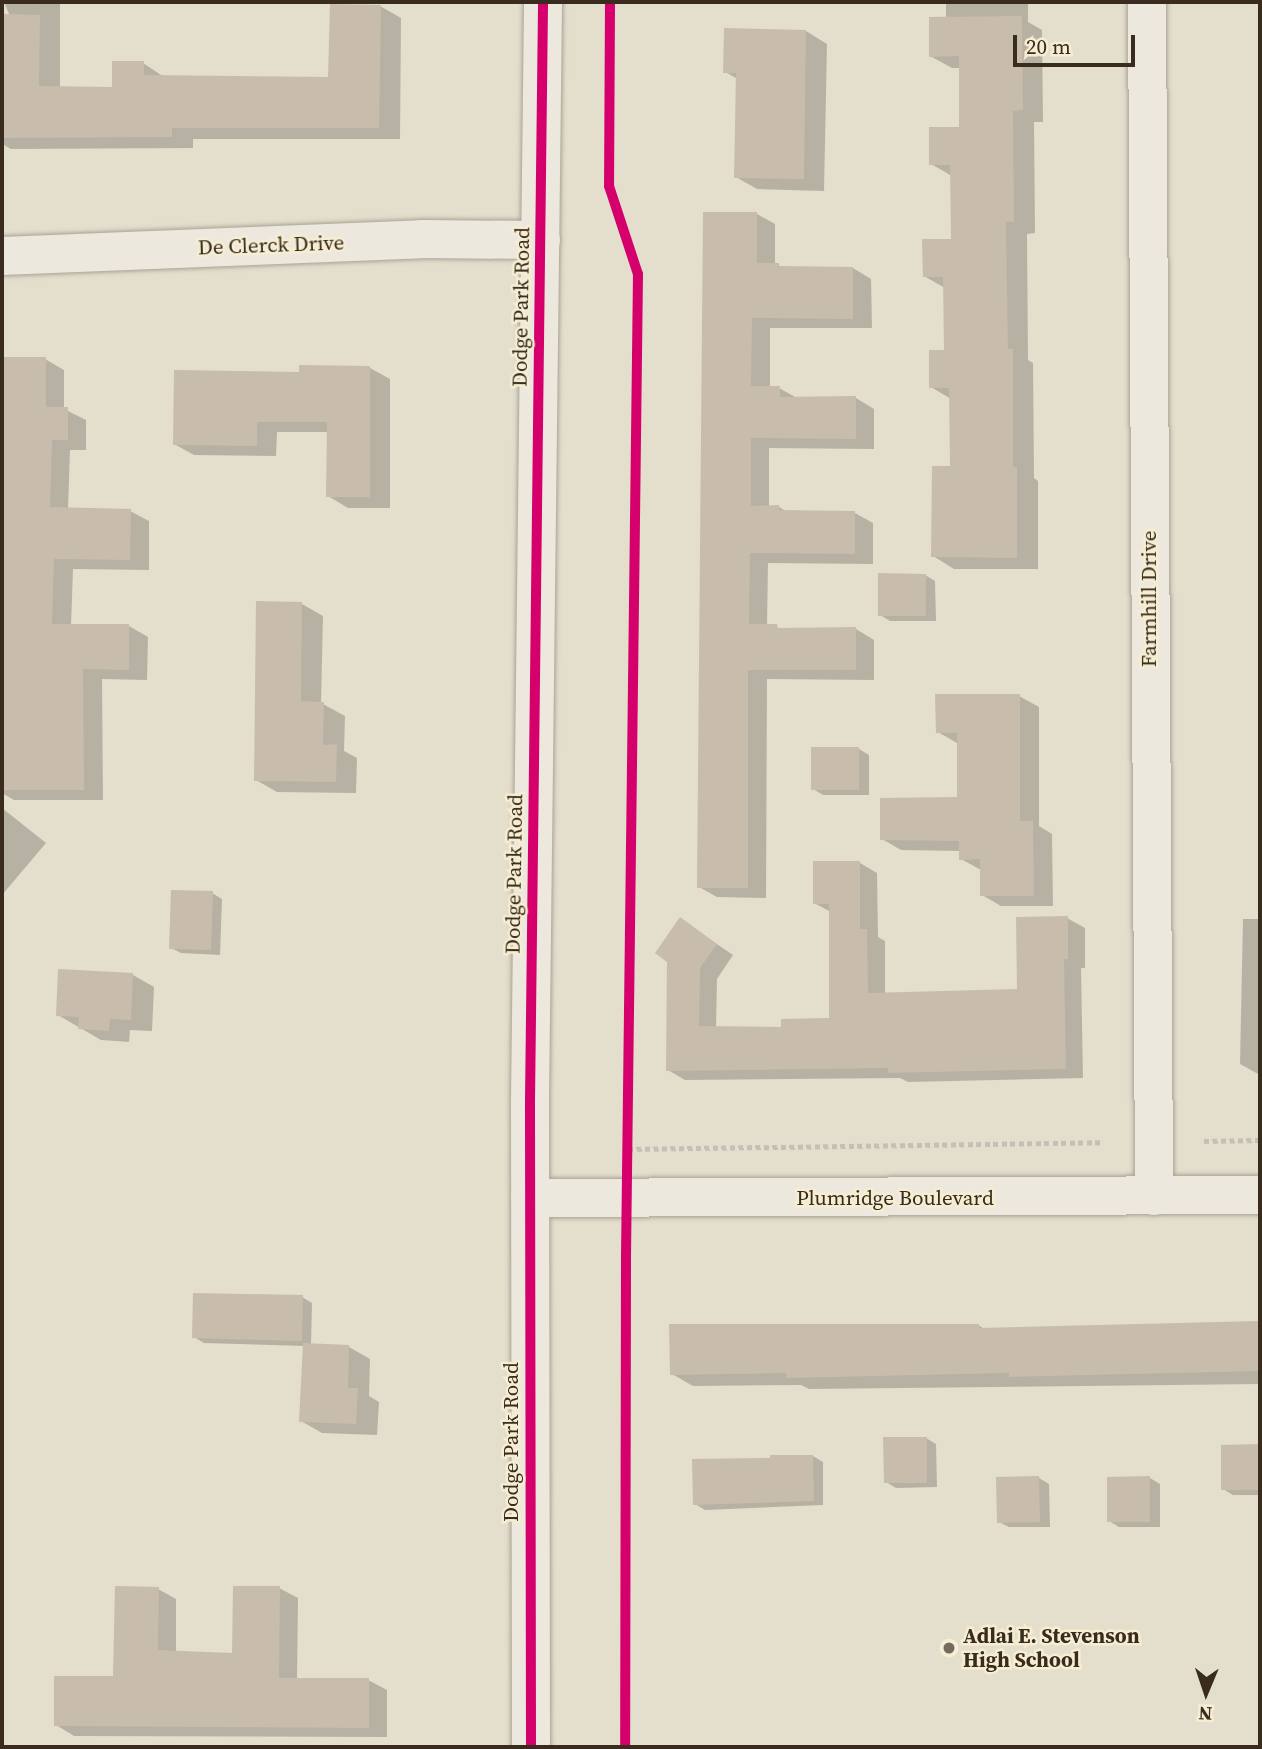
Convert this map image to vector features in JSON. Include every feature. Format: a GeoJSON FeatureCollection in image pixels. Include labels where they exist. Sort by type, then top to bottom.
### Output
{"type":"FeatureCollection","features":[{"type":"Feature","properties":{"kind":"street","name":"Dodge Park Road"},"geometry":{"type":"LineString","coordinates":[[531,1747],[530,1198],[543,2]]}},
{"type":"Feature","properties":{"kind":"street","name":"Farmhill Drive"},"geometry":{"type":"LineString","coordinates":[[1147,2],[1154,1196]]}},
{"type":"Feature","properties":{"kind":"street","name":"De Clerck Drive"},"geometry":{"type":"LineString","coordinates":[[2,256],[422,239],[541,240]]}},
{"type":"Feature","properties":{"kind":"street","name":"Plumridge Boulevard"},"geometry":{"type":"LineString","coordinates":[[530,1198],[1260,1195]]}},
{"type":"Feature","properties":{"kind":"path"},"geometry":{"type":"LineString","coordinates":[[628,1135],[628,1199]]}},
{"type":"Feature","properties":{"kind":"path"},"geometry":{"type":"LineString","coordinates":[[1204,1141],[1260,1140]]}},
{"type":"Feature","properties":{"kind":"path"},"geometry":{"type":"LineString","coordinates":[[628,1149],[1104,1142]]}},
{"type":"Feature","properties":{"kind":"building"},"geometry":{"type":"Polygon","coordinates":[[[330,4],[381,5],[379,128],[172,128],[172,137],[2,138],[2,14],[40,15],[39,86],[112,87],[112,61],[144,61],[144,75],[328,77],[330,4]]]}},
{"type":"Feature","properties":{"kind":"building"},"geometry":{"type":"Polygon","coordinates":[[[1022,16],[1023,110],[1013,111],[1014,222],[1006,222],[1008,349],[1013,349],[1013,467],[1017,467],[1017,558],[931,557],[932,466],[950,466],[949,388],[929,388],[929,350],[944,350],[943,277],[923,277],[922,239],[951,239],[950,165],[929,165],[929,127],[959,127],[959,56],[929,57],[929,17],[1022,16]]]}},
{"type":"Feature","properties":{"kind":"building"},"geometry":{"type":"Polygon","coordinates":[[[724,28],[806,30],[804,179],[734,178],[736,73],[723,73],[724,28]]]}},
{"type":"Feature","properties":{"kind":"building"},"geometry":{"type":"Polygon","coordinates":[[[703,212],[757,212],[757,263],[853,267],[853,319],[752,318],[751,386],[780,386],[780,397],[856,396],[856,439],[751,438],[751,506],[779,505],[779,510],[855,511],[855,554],[750,553],[749,624],[777,624],[778,628],[856,627],[856,670],[748,670],[748,888],[697,888],[703,212]]]}},
{"type":"Feature","properties":{"kind":"building"},"geometry":{"type":"Polygon","coordinates":[[[2,357],[46,357],[46,407],[68,407],[68,440],[52,440],[50,507],[131,509],[130,560],[54,559],[52,624],[129,624],[129,670],[83,669],[84,790],[2,790],[2,357]]]}},
{"type":"Feature","properties":{"kind":"building"},"geometry":{"type":"Polygon","coordinates":[[[299,365],[370,366],[370,497],[326,497],[327,422],[257,422],[257,446],[173,445],[174,370],[299,372],[299,365]]]}},
{"type":"Feature","properties":{"kind":"building"},"geometry":{"type":"Polygon","coordinates":[[[878,573],[926,574],[926,616],[878,616],[878,573]]]}},
{"type":"Feature","properties":{"kind":"building"},"geometry":{"type":"Polygon","coordinates":[[[256,601],[302,602],[301,701],[324,702],[323,745],[337,744],[336,782],[254,781],[256,601]]]}},
{"type":"Feature","properties":{"kind":"building"},"geometry":{"type":"Polygon","coordinates":[[[935,694],[1020,694],[1020,821],[1033,821],[1034,896],[980,896],[980,859],[959,860],[959,841],[880,840],[880,798],[957,797],[957,733],[936,733],[935,694]]]}},
{"type":"Feature","properties":{"kind":"building"},"geometry":{"type":"Polygon","coordinates":[[[811,747],[859,747],[859,790],[811,790],[811,747]]]}},
{"type":"Feature","properties":{"kind":"building"},"geometry":{"type":"Polygon","coordinates":[[[813,861],[860,861],[860,929],[867,929],[868,993],[1017,989],[1016,917],[1068,916],[1068,959],[1064,959],[1066,1069],[888,1073],[888,1068],[666,1071],[667,962],[655,953],[680,917],[717,944],[700,968],[699,1026],[781,1027],[781,1019],[829,1018],[829,904],[813,904],[813,861]]]}},
{"type":"Feature","properties":{"kind":"building"},"geometry":{"type":"Polygon","coordinates":[[[171,890],[213,891],[211,950],[169,949],[171,890]]]}},
{"type":"Feature","properties":{"kind":"building"},"geometry":{"type":"Polygon","coordinates":[[[58,969],[133,973],[131,1020],[110,1019],[109,1031],[78,1029],[79,1017],[56,1016],[58,969]]]}},
{"type":"Feature","properties":{"kind":"building"},"geometry":{"type":"Polygon","coordinates":[[[193,1293],[303,1295],[302,1341],[192,1338],[193,1293]]]}},
{"type":"Feature","properties":{"kind":"building"},"geometry":{"type":"Polygon","coordinates":[[[1260,1321],[1260,1371],[1009,1377],[1009,1373],[786,1378],[786,1373],[670,1375],[669,1324],[979,1324],[979,1328],[1260,1321]]]}},
{"type":"Feature","properties":{"kind":"building"},"geometry":{"type":"Polygon","coordinates":[[[303,1343],[349,1345],[348,1388],[358,1388],[356,1424],[299,1422],[303,1343]]]}},
{"type":"Feature","properties":{"kind":"building"},"geometry":{"type":"Polygon","coordinates":[[[883,1437],[927,1437],[927,1483],[884,1483],[883,1437]]]}},
{"type":"Feature","properties":{"kind":"building"},"geometry":{"type":"Polygon","coordinates":[[[1260,1444],[1260,1490],[1221,1490],[1221,1445],[1260,1444]]]}},
{"type":"Feature","properties":{"kind":"building"},"geometry":{"type":"Polygon","coordinates":[[[770,1455],[813,1455],[814,1501],[693,1505],[692,1459],[770,1458],[770,1455]]]}},
{"type":"Feature","properties":{"kind":"building"},"geometry":{"type":"Polygon","coordinates":[[[1039,1476],[1040,1522],[997,1523],[996,1477],[1039,1476]]]}},
{"type":"Feature","properties":{"kind":"building"},"geometry":{"type":"Polygon","coordinates":[[[1150,1476],[1150,1522],[1107,1522],[1107,1477],[1150,1476]]]}},
{"type":"Feature","properties":{"kind":"building"},"geometry":{"type":"Polygon","coordinates":[[[115,1586],[159,1587],[158,1650],[232,1653],[233,1586],[280,1586],[279,1678],[369,1678],[369,1728],[54,1726],[54,1676],[113,1676],[115,1586]]]}},
{"type":"Feature","properties":{"kind":"cycle path"},"geometry":{"type":"LineString","coordinates":[[531,1747],[530,1101],[543,2]]}},
{"type":"Feature","properties":{"kind":"cycle path"},"geometry":{"type":"LineString","coordinates":[[610,2],[609,186],[638,274],[626,1261],[625,1747]]}},
{"type":"Feature","properties":{"kind":"place","name":"Adlai E. Stevenson High School"},"geometry":{"type":"Point","coordinates":[949,1648]}}]}
